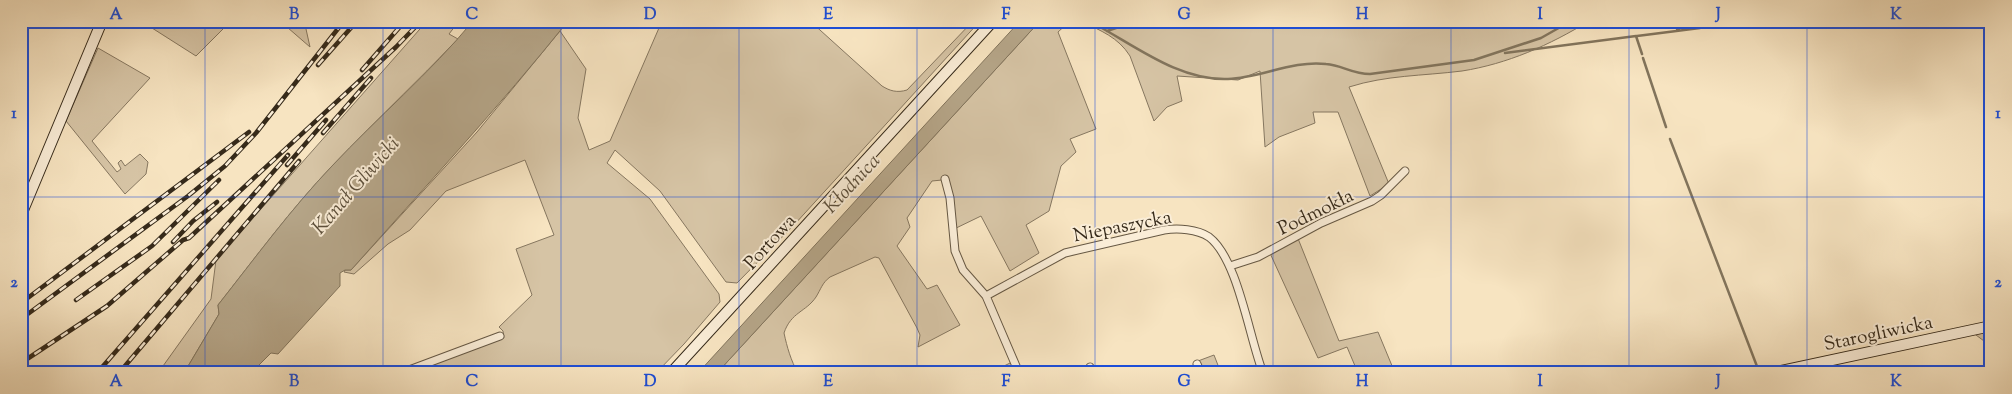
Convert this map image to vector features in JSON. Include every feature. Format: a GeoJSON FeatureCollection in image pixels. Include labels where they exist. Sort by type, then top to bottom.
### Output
{"type":"FeatureCollection","features":[{"type":"Feature","properties":{"kind":"street"},"geometry":{"type":"LineString","coordinates":[[21,215],[102,21]]}},
{"type":"Feature","properties":{"kind":"street","name":"Portowa"},"geometry":{"type":"LineString","coordinates":[[671,373],[993,21]]}},
{"type":"Feature","properties":{"kind":"street","name":"Podmokła"},"geometry":{"type":"LineString","coordinates":[[1230,266],[1258,257],[1321,222],[1372,201],[1381,195],[1405,171]]}},
{"type":"Feature","properties":{"kind":"street"},"geometry":{"type":"LineString","coordinates":[[945,179],[950,198],[955,251],[963,270],[986,296],[1019,373]]}},
{"type":"Feature","properties":{"kind":"street","name":"Niepaszycka"},"geometry":{"type":"LineString","coordinates":[[986,296],[1065,253],[1178,228],[1208,236],[1226,256],[1263,373]]}},
{"type":"Feature","properties":{"kind":"street","name":"Starogliwicka"},"geometry":{"type":"LineString","coordinates":[[1772,373],[1991,326]]}},
{"type":"Feature","properties":{"kind":"street"},"geometry":{"type":"LineString","coordinates":[[402,373],[500,336]]}},
{"type":"Feature","properties":{"kind":"street"},"geometry":{"type":"LineString","coordinates":[[1197,364],[1201,373]]}},
{"type":"Feature","properties":{"kind":"shaded area"},"geometry":{"type":"Polygon","coordinates":[[[141,21],[231,21],[196,56],[141,21]]]}},
{"type":"Feature","properties":{"kind":"shaded area"},"geometry":{"type":"Polygon","coordinates":[[[280,21],[311,21],[306,29],[310,47],[280,21]]]}},
{"type":"Feature","properties":{"kind":"shaded area"},"geometry":{"type":"Polygon","coordinates":[[[427,21],[459,21],[449,34],[458,39],[332,166],[288,216],[218,305],[219,314],[184,373],[158,373],[211,299],[216,260],[427,21]]]}},
{"type":"Feature","properties":{"kind":"shaded area"},"geometry":{"type":"Polygon","coordinates":[[[662,21],[810,21],[882,86],[891,90],[903,91],[907,90],[973,21],[980,21],[794,225],[737,283],[726,282],[660,191],[615,150],[607,163],[650,199],[719,294],[720,302],[656,373],[405,373],[504,338],[503,331],[499,327],[532,295],[516,249],[554,235],[525,160],[446,191],[410,230],[388,244],[354,274],[344,272],[345,270],[351,270],[477,132],[560,31],[586,69],[578,118],[589,150],[610,141],[662,21]]]}},
{"type":"Feature","properties":{"kind":"shaded area"},"geometry":{"type":"Polygon","coordinates":[[[1040,21],[1070,21],[1058,32],[1096,129],[1070,139],[1076,152],[1061,166],[1049,211],[1026,225],[1039,253],[1010,271],[981,216],[950,231],[947,198],[942,180],[932,181],[907,218],[910,227],[897,246],[927,289],[937,285],[960,325],[918,347],[920,335],[917,328],[879,258],[875,257],[830,277],[823,284],[812,302],[795,316],[787,326],[784,333],[789,354],[798,373],[717,373],[1040,21]]]}},
{"type":"Feature","properties":{"kind":"shaded area"},"geometry":{"type":"Polygon","coordinates":[[[1081,21],[1589,21],[1544,46],[1495,64],[1462,71],[1377,80],[1349,87],[1389,184],[1370,196],[1338,112],[1313,112],[1315,123],[1279,137],[1265,147],[1260,71],[1238,80],[1177,76],[1182,101],[1167,107],[1154,121],[1130,56],[1125,49],[1108,35],[1081,21]]]}},
{"type":"Feature","properties":{"kind":"shaded area"},"geometry":{"type":"Polygon","coordinates":[[[98,48],[150,78],[92,141],[117,172],[121,169],[118,163],[121,160],[125,166],[140,154],[148,162],[146,174],[125,194],[66,121],[98,48]]]}},
{"type":"Feature","properties":{"kind":"shaded area"},"geometry":{"type":"Polygon","coordinates":[[[1297,236],[1339,341],[1378,332],[1395,373],[1358,373],[1347,347],[1318,358],[1269,251],[1297,236]]]}},
{"type":"Feature","properties":{"kind":"shaded area"},"geometry":{"type":"Polygon","coordinates":[[[1991,326],[1991,373],[1987,373],[1984,341],[1972,332],[1991,326]]]}},
{"type":"Feature","properties":{"kind":"shaded area"},"geometry":{"type":"Polygon","coordinates":[[[1214,355],[1221,373],[1203,373],[1198,361],[1214,355]]]}},
{"type":"Feature","properties":{"kind":"shaded area"},"geometry":{"type":"Polygon","coordinates":[[[1014,361],[1019,373],[990,373],[1014,361]]]}},
{"type":"Feature","properties":{"kind":"water","name":"Kanał Gliwicki"},"geometry":{"type":"Polygon","coordinates":[[[473,21],[568,21],[488,116],[351,270],[345,270],[340,273],[340,286],[278,354],[271,353],[251,373],[184,373],[219,314],[218,305],[288,216],[332,166],[422,77],[473,21]]]}},
{"type":"Feature","properties":{"kind":"water"},"geometry":{"type":"Polygon","coordinates":[[[1020,21],[1040,21],[717,373],[698,373],[1020,21]]]}},
{"type":"Feature","properties":{"kind":"waterway"},"geometry":{"type":"LineString","coordinates":[[1089,21],[1173,67],[1209,78],[1228,79],[1313,63],[1332,65],[1358,73],[1370,74],[1474,60],[1541,38],[1571,21]]}},
{"type":"Feature","properties":{"kind":"waterway"},"geometry":{"type":"LineString","coordinates":[[1107,31],[1137,21]]}},
{"type":"Feature","properties":{"kind":"waterway"},"geometry":{"type":"LineString","coordinates":[[1677,30],[1687,21]]}},
{"type":"Feature","properties":{"kind":"waterway"},"geometry":{"type":"LineString","coordinates":[[1704,27],[1745,21]]}},
{"type":"Feature","properties":{"kind":"waterway"},"geometry":{"type":"LineString","coordinates":[[1637,36],[1700,28]]}},
{"type":"Feature","properties":{"kind":"waterway"},"geometry":{"type":"LineString","coordinates":[[1505,53],[1636,36],[1642,54]]}},
{"type":"Feature","properties":{"kind":"waterway"},"geometry":{"type":"LineString","coordinates":[[1643,58],[1666,127]]}},
{"type":"Feature","properties":{"kind":"waterway"},"geometry":{"type":"LineString","coordinates":[[1670,139],[1758,369]]}},
{"type":"Feature","properties":{"kind":"railway"},"geometry":{"type":"LineString","coordinates":[[21,319],[188,196],[225,166],[256,133],[344,21]]}},
{"type":"Feature","properties":{"kind":"railway"},"geometry":{"type":"LineString","coordinates":[[318,65],[357,21]]}},
{"type":"Feature","properties":{"kind":"railway"},"geometry":{"type":"LineString","coordinates":[[362,70],[405,21]]}},
{"type":"Feature","properties":{"kind":"railway"},"geometry":{"type":"LineString","coordinates":[[21,363],[107,306],[183,240],[189,238],[396,47],[421,21]]}},
{"type":"Feature","properties":{"kind":"railway"},"geometry":{"type":"LineString","coordinates":[[323,133],[371,78]]}},
{"type":"Feature","properties":{"kind":"railway"},"geometry":{"type":"LineString","coordinates":[[287,165],[326,120]]}},
{"type":"Feature","properties":{"kind":"railway"},"geometry":{"type":"LineString","coordinates":[[21,303],[249,132]]}},
{"type":"Feature","properties":{"kind":"railway"},"geometry":{"type":"LineString","coordinates":[[97,373],[288,155]]}},
{"type":"Feature","properties":{"kind":"railway"},"geometry":{"type":"LineString","coordinates":[[119,373],[299,161]]}},
{"type":"Feature","properties":{"kind":"railway"},"geometry":{"type":"LineString","coordinates":[[76,300],[152,246],[219,180]]}},
{"type":"Feature","properties":{"kind":"railway"},"geometry":{"type":"LineString","coordinates":[[173,242],[193,221],[217,202]]}},
{"type":"Feature","properties":{"kind":"water label","name":"Kłodnica"},"geometry":{"type":"Point","coordinates":[851,183]}}]}
